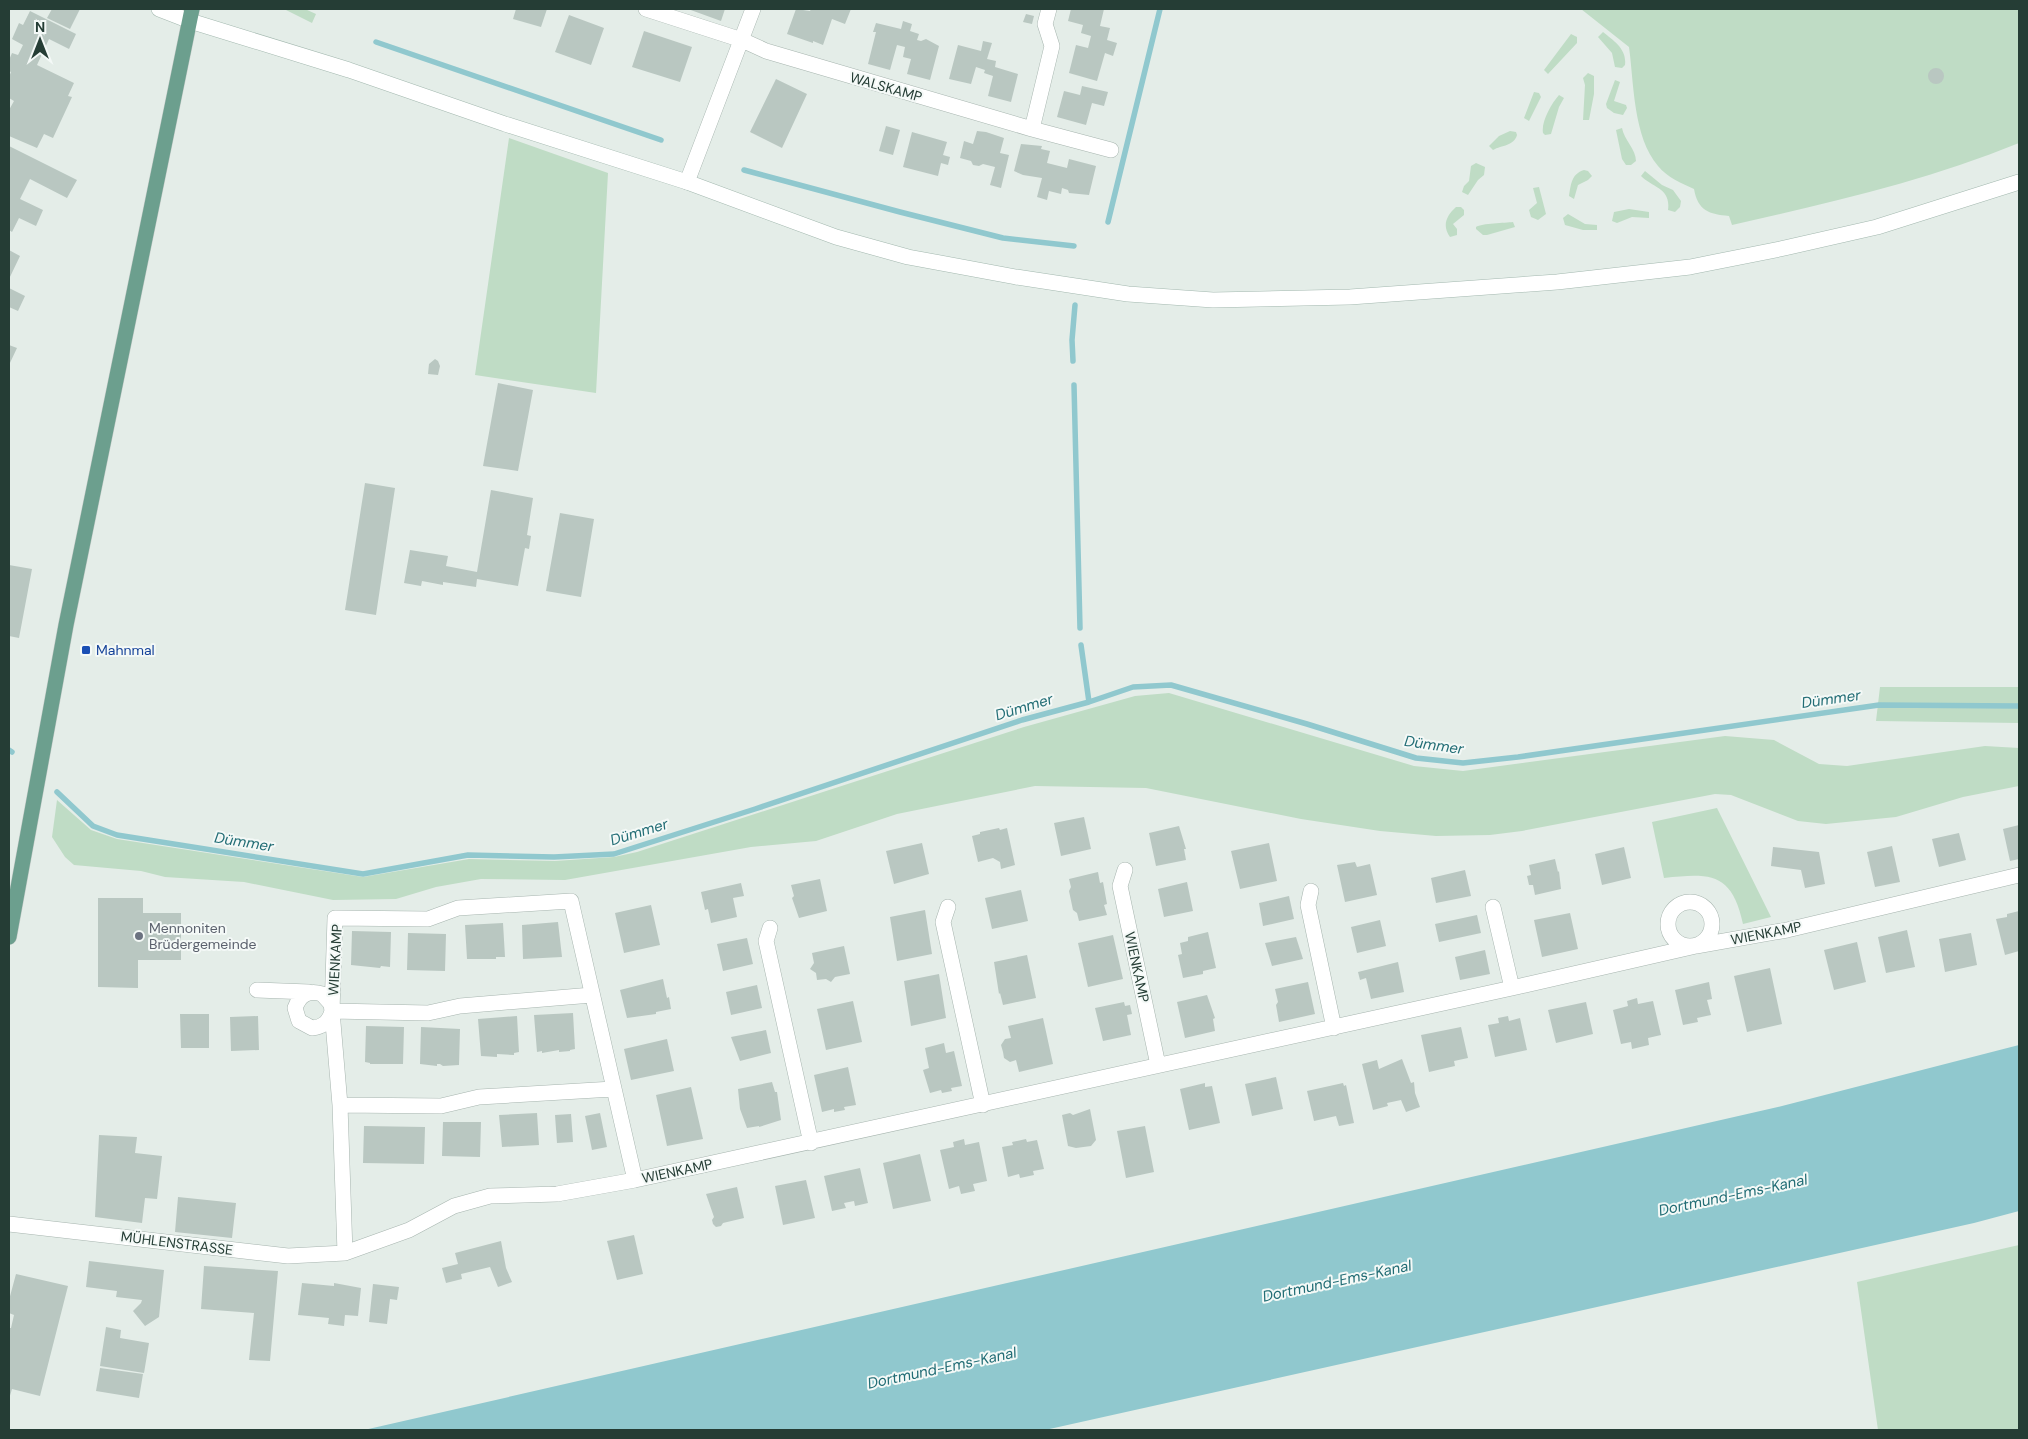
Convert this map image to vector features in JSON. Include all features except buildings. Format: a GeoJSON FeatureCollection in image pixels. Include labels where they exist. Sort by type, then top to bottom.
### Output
{"type":"FeatureCollection","features":[{"type":"Feature","properties":{"kind":"main road"},"geometry":{"type":"LineString","coordinates":[[9,938],[15,871],[191,15]]}},
{"type":"Feature","properties":{"kind":"street"},"geometry":{"type":"LineString","coordinates":[[160,9],[191,15],[505,124],[687,182],[836,236],[908,257],[1016,277],[1128,294],[1213,300],[1350,298],[1557,282],[1690,267],[1877,227],[2019,182]]}},
{"type":"Feature","properties":{"kind":"street","name":"WALSKAMP"},"geometry":{"type":"LineString","coordinates":[[646,9],[742,40],[766,52],[1111,150]]}},
{"type":"Feature","properties":{"kind":"street"},"geometry":{"type":"LineString","coordinates":[[687,182],[753,9]]}},
{"type":"Feature","properties":{"kind":"street"},"geometry":{"type":"LineString","coordinates":[[1032,129],[1052,46],[1045,24],[1049,9]]}},
{"type":"Feature","properties":{"kind":"street","name":"WIENKAMP"},"geometry":{"type":"LineString","coordinates":[[1125,870],[1120,886],[1158,1065]]}},
{"type":"Feature","properties":{"kind":"street","name":"WIENKAMP"},"geometry":{"type":"LineString","coordinates":[[592,994],[460,1006],[428,1013],[332,1011],[335,918],[428,918],[458,908],[571,902],[592,994],[612,1089],[635,1180],[1334,1028],[1696,946],[1787,930],[2019,875]]}},
{"type":"Feature","properties":{"kind":"street"},"geometry":{"type":"LineString","coordinates":[[1311,891],[1308,905],[1334,1028]]}},
{"type":"Feature","properties":{"kind":"street"},"geometry":{"type":"LineString","coordinates":[[948,907],[942,922],[983,1105]]}},
{"type":"Feature","properties":{"kind":"street"},"geometry":{"type":"LineString","coordinates":[[1494,907],[1512,988]]}},
{"type":"Feature","properties":{"kind":"street"},"geometry":{"type":"LineString","coordinates":[[770,928],[766,941],[810,1142]]}},
{"type":"Feature","properties":{"kind":"street","name":"WIENKAMP"},"geometry":{"type":"LineString","coordinates":[[257,990],[309,992]]}},
{"type":"Feature","properties":{"kind":"street"},"geometry":{"type":"LineString","coordinates":[[332,1011],[325,1024],[312,1028],[299,1021],[296,1015],[298,1001],[309,992],[322,994],[331,1004],[332,1011],[340,1105],[345,1253]]}},
{"type":"Feature","properties":{"kind":"street"},"geometry":{"type":"LineString","coordinates":[[340,1105],[441,1106],[479,1097],[612,1089]]}},
{"type":"Feature","properties":{"kind":"street","name":"MÜHLENSTRASSE"},"geometry":{"type":"LineString","coordinates":[[9,1224],[288,1256],[345,1253],[409,1230],[454,1206],[490,1196],[557,1194],[635,1180]]}},
{"type":"Feature","properties":{"kind":"green space"},"geometry":{"type":"Polygon","coordinates":[[[284,9],[305,9],[316,14],[312,23],[284,9]]]}},
{"type":"Feature","properties":{"kind":"green space"},"geometry":{"type":"Polygon","coordinates":[[[1581,9],[2019,9],[2019,143],[1984,157],[1913,180],[1732,225],[1729,216],[1706,210],[1698,202],[1694,189],[1670,177],[1658,166],[1650,154],[1639,125],[1629,47],[1581,9]]]}},
{"type":"Feature","properties":{"kind":"green space"},"geometry":{"type":"Polygon","coordinates":[[[1603,32],[1622,50],[1625,65],[1622,68],[1615,67],[1612,53],[1598,37],[1603,32]]]}},
{"type":"Feature","properties":{"kind":"green space"},"geometry":{"type":"Polygon","coordinates":[[[1571,34],[1577,37],[1577,43],[1548,74],[1544,70],[1571,34]]]}},
{"type":"Feature","properties":{"kind":"green space"},"geometry":{"type":"Polygon","coordinates":[[[1588,73],[1594,76],[1594,94],[1589,120],[1583,120],[1585,85],[1583,78],[1588,73]]]}},
{"type":"Feature","properties":{"kind":"green space"},"geometry":{"type":"Polygon","coordinates":[[[1615,80],[1620,82],[1614,101],[1626,105],[1627,108],[1623,115],[1614,113],[1607,108],[1606,104],[1615,80]]]}},
{"type":"Feature","properties":{"kind":"green space"},"geometry":{"type":"Polygon","coordinates":[[[1534,92],[1539,93],[1541,97],[1529,121],[1524,118],[1534,92]]]}},
{"type":"Feature","properties":{"kind":"green space"},"geometry":{"type":"Polygon","coordinates":[[[1559,95],[1564,98],[1559,107],[1551,134],[1545,135],[1543,129],[1545,119],[1559,95]]]}},
{"type":"Feature","properties":{"kind":"green space"},"geometry":{"type":"Polygon","coordinates":[[[1622,128],[1636,161],[1631,165],[1626,165],[1622,159],[1616,130],[1622,128]]]}},
{"type":"Feature","properties":{"kind":"green space"},"geometry":{"type":"Polygon","coordinates":[[[1510,131],[1516,132],[1517,135],[1513,141],[1493,150],[1489,146],[1499,136],[1510,131]]]}},
{"type":"Feature","properties":{"kind":"green space"},"geometry":{"type":"Polygon","coordinates":[[[509,138],[608,173],[596,393],[475,375],[509,138]]]}},
{"type":"Feature","properties":{"kind":"green space"},"geometry":{"type":"Polygon","coordinates":[[[1476,163],[1485,167],[1484,175],[1478,180],[1468,195],[1462,192],[1464,186],[1469,181],[1471,166],[1476,163]]]}},
{"type":"Feature","properties":{"kind":"green space"},"geometry":{"type":"Polygon","coordinates":[[[1584,170],[1588,171],[1592,176],[1578,185],[1574,199],[1569,196],[1572,180],[1576,174],[1584,170]]]}},
{"type":"Feature","properties":{"kind":"green space"},"geometry":{"type":"Polygon","coordinates":[[[1645,171],[1662,185],[1673,190],[1681,201],[1680,207],[1675,212],[1668,210],[1667,197],[1664,193],[1641,176],[1645,171]]]}},
{"type":"Feature","properties":{"kind":"green space"},"geometry":{"type":"Polygon","coordinates":[[[1539,187],[1546,214],[1538,220],[1531,217],[1529,210],[1537,203],[1533,188],[1539,187]]]}},
{"type":"Feature","properties":{"kind":"green space"},"geometry":{"type":"Polygon","coordinates":[[[1456,207],[1461,207],[1464,210],[1464,215],[1453,224],[1457,229],[1457,235],[1450,237],[1446,229],[1446,221],[1456,207]]]}},
{"type":"Feature","properties":{"kind":"green space"},"geometry":{"type":"Polygon","coordinates":[[[1629,209],[1649,212],[1649,218],[1632,217],[1617,223],[1612,221],[1614,212],[1629,209]]]}},
{"type":"Feature","properties":{"kind":"green space"},"geometry":{"type":"Polygon","coordinates":[[[1568,214],[1585,224],[1597,225],[1597,230],[1583,230],[1565,225],[1563,218],[1568,214]]]}},
{"type":"Feature","properties":{"kind":"green space"},"geometry":{"type":"Polygon","coordinates":[[[1513,222],[1515,227],[1487,235],[1483,235],[1476,229],[1476,227],[1483,225],[1513,222]]]}},
{"type":"Feature","properties":{"kind":"green space"},"geometry":{"type":"Polygon","coordinates":[[[1880,687],[2019,687],[2019,723],[1876,721],[1880,687]]]}},
{"type":"Feature","properties":{"kind":"green space"},"geometry":{"type":"Polygon","coordinates":[[[1169,693],[1414,766],[1463,771],[1725,736],[1774,740],[1819,764],[1847,766],[1985,746],[2019,748],[2019,786],[1963,797],[1896,817],[1826,824],[1798,821],[1731,795],[1715,794],[1522,831],[1490,835],[1436,836],[1380,831],[1301,819],[1146,788],[1035,786],[897,814],[816,841],[751,847],[565,880],[481,879],[436,887],[396,899],[333,900],[244,882],[165,877],[141,871],[74,865],[65,857],[52,837],[57,800],[91,830],[117,839],[363,877],[469,859],[555,861],[614,857],[637,852],[1024,727],[1135,696],[1169,693]]]}},
{"type":"Feature","properties":{"kind":"green space"},"geometry":{"type":"Polygon","coordinates":[[[1717,808],[1771,917],[1743,924],[1732,894],[1725,885],[1717,880],[1694,876],[1664,878],[1652,822],[1717,808]]]}},
{"type":"Feature","properties":{"kind":"green space"},"geometry":{"type":"Polygon","coordinates":[[[2019,1245],[2019,1430],[1878,1430],[1857,1282],[2019,1245]]]}},
{"type":"Feature","properties":{"kind":"water","name":"Dortmund-Ems-Kanal"},"geometry":{"type":"Polygon","coordinates":[[[2019,1045],[2019,1211],[1974,1223],[1045,1430],[364,1430],[1782,1106],[2019,1045]]]}},
{"type":"Feature","properties":{"kind":"waterway"},"geometry":{"type":"LineString","coordinates":[[1108,222],[1160,9]]}},
{"type":"Feature","properties":{"kind":"waterway"},"geometry":{"type":"LineString","coordinates":[[376,42],[661,140]]}},
{"type":"Feature","properties":{"kind":"waterway"},"geometry":{"type":"LineString","coordinates":[[744,170],[1003,238],[1074,246]]}},
{"type":"Feature","properties":{"kind":"waterway"},"geometry":{"type":"LineString","coordinates":[[1073,361],[1072,340],[1075,305]]}},
{"type":"Feature","properties":{"kind":"waterway"},"geometry":{"type":"LineString","coordinates":[[1074,385],[1080,628]]}},
{"type":"Feature","properties":{"kind":"waterway"},"geometry":{"type":"LineString","coordinates":[[1081,645],[1089,702]]}},
{"type":"Feature","properties":{"kind":"waterway","name":"Dümmer"},"geometry":{"type":"LineString","coordinates":[[57,792],[93,826],[117,835],[363,874],[468,855],[554,857],[614,854],[1022,720],[1089,702],[1133,687],[1171,685],[1416,758],[1463,763],[1518,757],[1879,705],[2019,706]]}},
{"type":"Feature","properties":{"kind":"place","name":"Mahnmal"},"geometry":{"type":"Point","coordinates":[86,650]}},
{"type":"Feature","properties":{"kind":"place","name":"Mennoniten Brüdergemeinde"},"geometry":{"type":"Point","coordinates":[139,936]}}]}
